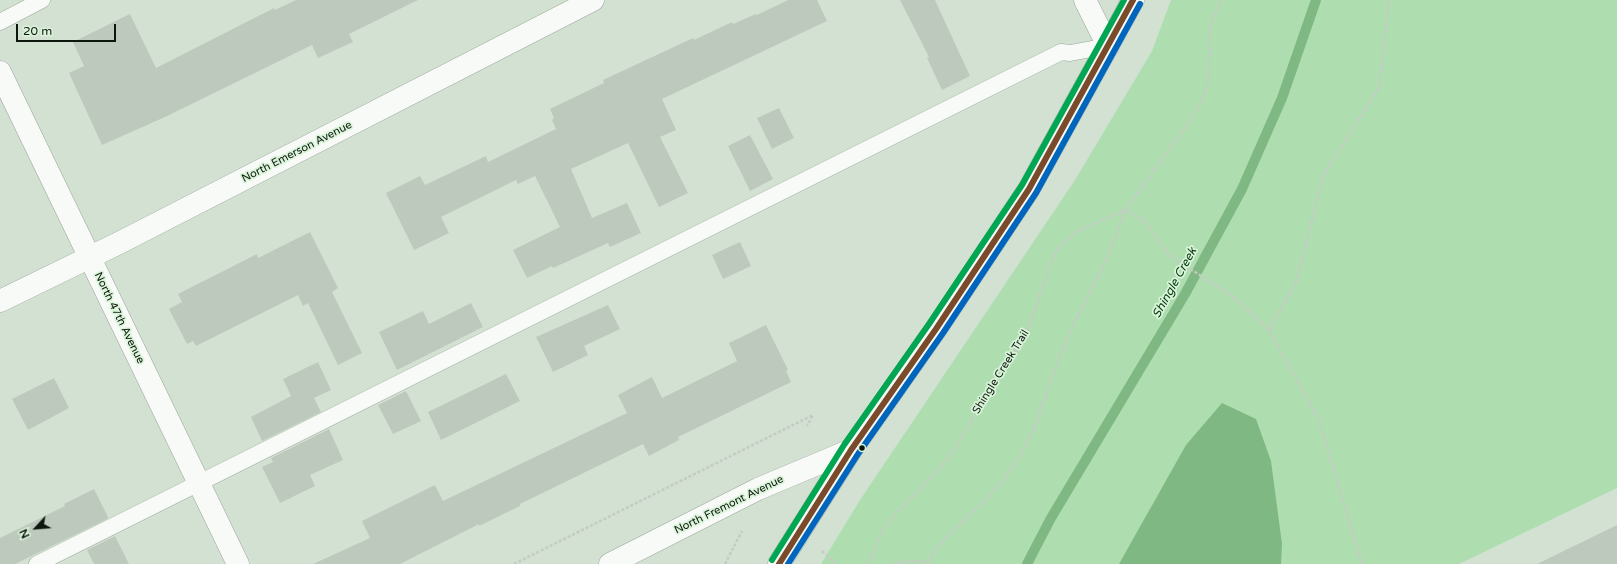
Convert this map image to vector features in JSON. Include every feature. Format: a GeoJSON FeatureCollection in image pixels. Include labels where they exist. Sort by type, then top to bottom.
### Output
{"type":"FeatureCollection","features":[{"type":"Feature","properties":{"kind":"street","name":"North Emerson Avenue"},"geometry":{"type":"LineString","coordinates":[[0,302],[594,0]]}},
{"type":"Feature","properties":{"kind":"street"},"geometry":{"type":"LineString","coordinates":[[1085,0],[1108,46]]}},
{"type":"Feature","properties":{"kind":"street"},"geometry":{"type":"LineString","coordinates":[[779,564],[851,450],[936,329],[1029,189],[1133,0]]}},
{"type":"Feature","properties":{"kind":"street","name":"North 47th Avenue"},"geometry":{"type":"LineString","coordinates":[[0,72],[238,564]]}},
{"type":"Feature","properties":{"kind":"street","name":"North Fremont Avenue"},"geometry":{"type":"LineString","coordinates":[[610,564],[758,489],[851,450]]}},
{"type":"Feature","properties":{"kind":"lane"},"geometry":{"type":"LineString","coordinates":[[0,22],[42,0]]}},
{"type":"Feature","properties":{"kind":"lane"},"geometry":{"type":"LineString","coordinates":[[37,564],[198,482],[1061,52],[1070,53],[1108,46]]}},
{"type":"Feature","properties":{"kind":"path","name":"Shingle Creek Trail"},"geometry":{"type":"LineString","coordinates":[[868,564],[889,522],[952,453],[978,408],[1020,344],[1028,330],[1050,264],[1059,247],[1076,232],[1125,210],[1190,121],[1203,98],[1208,81],[1209,35],[1216,6],[1221,0]]}},
{"type":"Feature","properties":{"kind":"path"},"geometry":{"type":"LineString","coordinates":[[1269,330],[1296,283],[1324,174],[1379,88],[1389,0]]}},
{"type":"Feature","properties":{"kind":"path"},"geometry":{"type":"LineString","coordinates":[[892,564],[909,561],[928,563],[946,537],[969,517],[996,488],[1024,451],[1045,403],[1057,361],[1076,316],[1106,264],[1118,236],[1125,210],[1145,221],[1169,255],[1236,298],[1269,330],[1319,420],[1362,564]]}},
{"type":"Feature","properties":{"kind":"path"},"geometry":{"type":"LineString","coordinates":[[514,564],[813,415],[807,426]]}},
{"type":"Feature","properties":{"kind":"path"},"geometry":{"type":"LineString","coordinates":[[725,564],[743,531]]}},
{"type":"Feature","properties":{"kind":"path"},"geometry":{"type":"LineString","coordinates":[[822,551],[836,564]]}},
{"type":"Feature","properties":{"kind":"shaded area"},"geometry":{"type":"Polygon","coordinates":[[[1171,0],[1617,0],[1617,488],[1459,564],[821,564],[860,500],[1075,180],[1152,51],[1171,0]]]}},
{"type":"Feature","properties":{"kind":"shaded area"},"geometry":{"type":"Polygon","coordinates":[[[1222,403],[1256,419],[1271,461],[1282,544],[1281,564],[1119,564],[1186,445],[1222,403]]]}},
{"type":"Feature","properties":{"kind":"building"},"geometry":{"type":"Polygon","coordinates":[[[296,0],[418,0],[349,34],[353,42],[318,58],[312,45],[165,117],[102,145],[69,73],[84,66],[73,42],[130,14],[156,68],[274,8],[275,10],[296,0]]]}},
{"type":"Feature","properties":{"kind":"building"},"geometry":{"type":"Polygon","coordinates":[[[788,0],[817,0],[827,21],[662,99],[676,130],[660,137],[688,193],[659,207],[628,143],[571,169],[592,218],[627,203],[641,233],[610,247],[608,243],[527,278],[513,250],[560,227],[535,176],[518,184],[516,180],[441,217],[449,233],[414,250],[386,193],[420,176],[425,185],[486,156],[488,162],[556,129],[552,120],[554,118],[550,109],[604,83],[603,80],[693,38],[694,40],[732,22],[733,24],[756,14],[757,15],[788,0]]]}},
{"type":"Feature","properties":{"kind":"building"},"geometry":{"type":"Polygon","coordinates":[[[900,0],[935,0],[970,76],[942,90],[927,58],[929,57],[900,0]]]}},
{"type":"Feature","properties":{"kind":"building"},"geometry":{"type":"Polygon","coordinates":[[[779,108],[794,138],[772,149],[757,118],[779,108]]]}},
{"type":"Feature","properties":{"kind":"building"},"geometry":{"type":"Polygon","coordinates":[[[750,135],[773,179],[750,191],[728,146],[750,135]]]}},
{"type":"Feature","properties":{"kind":"building"},"geometry":{"type":"Polygon","coordinates":[[[310,232],[338,288],[332,292],[362,353],[338,365],[308,303],[303,306],[298,295],[196,346],[193,341],[187,344],[169,309],[182,302],[178,294],[257,254],[258,258],[310,232]]]}},
{"type":"Feature","properties":{"kind":"building"},"geometry":{"type":"Polygon","coordinates":[[[740,242],[751,266],[723,279],[712,255],[740,242]]]}},
{"type":"Feature","properties":{"kind":"building"},"geometry":{"type":"Polygon","coordinates":[[[471,303],[483,327],[397,370],[379,332],[423,311],[429,324],[471,303]]]}},
{"type":"Feature","properties":{"kind":"building"},"geometry":{"type":"Polygon","coordinates":[[[608,305],[620,329],[584,346],[588,355],[553,372],[536,337],[608,305]]]}},
{"type":"Feature","properties":{"kind":"building"},"geometry":{"type":"Polygon","coordinates":[[[766,325],[788,370],[786,371],[791,382],[678,437],[679,440],[649,456],[643,444],[400,564],[313,564],[370,538],[362,521],[435,485],[443,501],[627,413],[618,395],[652,377],[662,398],[737,361],[729,343],[766,325]]]}},
{"type":"Feature","properties":{"kind":"building"},"geometry":{"type":"Polygon","coordinates":[[[318,362],[331,390],[314,398],[321,412],[262,441],[251,417],[291,396],[283,379],[318,362]]]}},
{"type":"Feature","properties":{"kind":"building"},"geometry":{"type":"Polygon","coordinates":[[[506,374],[520,401],[441,440],[428,412],[506,374]]]}},
{"type":"Feature","properties":{"kind":"building"},"geometry":{"type":"Polygon","coordinates":[[[54,378],[69,408],[28,430],[12,399],[54,378]]]}},
{"type":"Feature","properties":{"kind":"building"},"geometry":{"type":"Polygon","coordinates":[[[406,391],[421,421],[393,434],[378,405],[406,391]]]}},
{"type":"Feature","properties":{"kind":"building"},"geometry":{"type":"Polygon","coordinates":[[[329,429],[343,460],[310,475],[315,486],[280,503],[262,467],[273,462],[271,458],[329,429]]]}},
{"type":"Feature","properties":{"kind":"building"},"geometry":{"type":"Polygon","coordinates":[[[94,489],[108,517],[107,519],[15,564],[0,564],[0,538],[65,506],[64,504],[94,489]]]}},
{"type":"Feature","properties":{"kind":"building"},"geometry":{"type":"Polygon","coordinates":[[[1617,525],[1617,564],[1537,564],[1617,525]]]}},
{"type":"Feature","properties":{"kind":"building"},"geometry":{"type":"Polygon","coordinates":[[[115,536],[129,564],[94,564],[87,550],[115,536]]]}},
{"type":"Feature","properties":{"kind":"waterway","name":"Shingle Creek"},"geometry":{"type":"LineString","coordinates":[[1027,564],[1051,518],[1185,294],[1242,189],[1282,98],[1316,0]]}},
{"type":"Feature","properties":{"kind":"transit line"},"geometry":{"type":"LineString","coordinates":[[772,560],[844,445],[929,324],[1022,185],[1124,0]]}},
{"type":"Feature","properties":{"kind":"transit line"},"geometry":{"type":"LineString","coordinates":[[779,564],[851,450],[936,329],[1029,189],[1133,0]]}},
{"type":"Feature","properties":{"kind":"transit line"},"geometry":{"type":"LineString","coordinates":[[788,564],[858,454],[943,333],[1036,193],[1140,4]]}}]}
